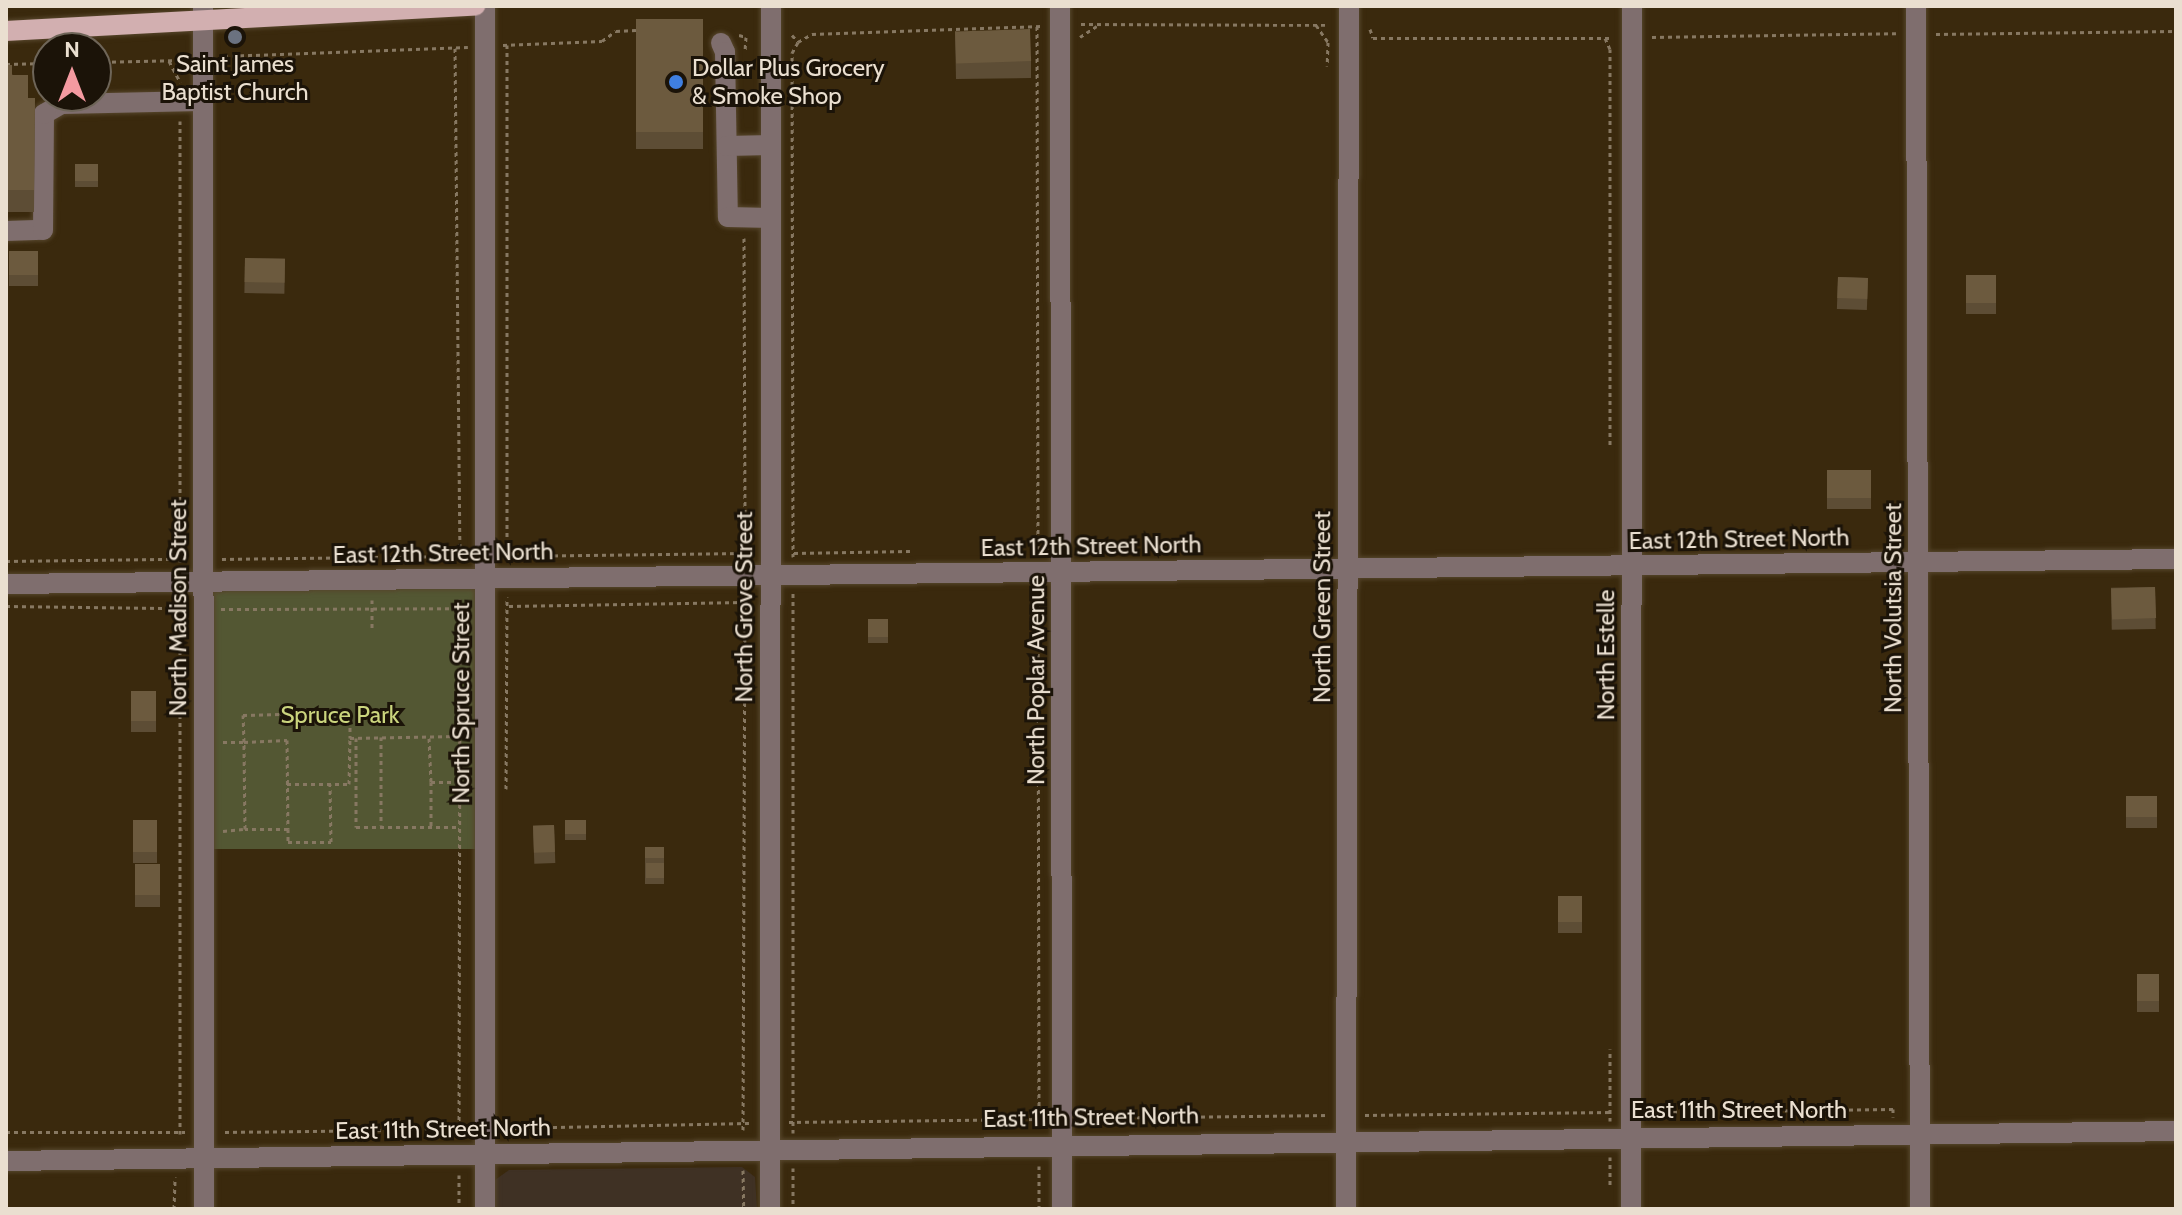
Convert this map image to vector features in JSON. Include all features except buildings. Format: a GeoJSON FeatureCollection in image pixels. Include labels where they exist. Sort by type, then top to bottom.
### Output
{"type":"FeatureCollection","features":[{"type":"Feature","properties":{"kind":"main road"},"geometry":{"type":"LineString","coordinates":[[6,31],[203,15],[475,6]]}},
{"type":"Feature","properties":{"kind":"street","name":"North Spruce Street"},"geometry":{"type":"LineString","coordinates":[[485,6],[485,1209]]}},
{"type":"Feature","properties":{"kind":"street","name":"North Grove Street"},"geometry":{"type":"LineString","coordinates":[[770,1209],[771,6]]}},
{"type":"Feature","properties":{"kind":"street","name":"North Estelle"},"geometry":{"type":"LineString","coordinates":[[1631,1209],[1632,6]]}},
{"type":"Feature","properties":{"kind":"street","name":"North Volutsia Street"},"geometry":{"type":"LineString","coordinates":[[1916,6],[1920,1209]]}},
{"type":"Feature","properties":{"kind":"street","name":"North Madison Street"},"geometry":{"type":"LineString","coordinates":[[203,15],[204,1209]]}},
{"type":"Feature","properties":{"kind":"street","name":"North Poplar Avenue"},"geometry":{"type":"LineString","coordinates":[[1060,16],[1062,1209]]}},
{"type":"Feature","properties":{"kind":"street","name":"North Green Street"},"geometry":{"type":"LineString","coordinates":[[1346,1209],[1349,16]]}},
{"type":"Feature","properties":{"kind":"street"},"geometry":{"type":"LineString","coordinates":[[728,38],[728,217],[771,218]]}},
{"type":"Feature","properties":{"kind":"street"},"geometry":{"type":"LineString","coordinates":[[6,231],[43,230],[44,114],[61,104],[202,101]]}},
{"type":"Feature","properties":{"kind":"street"},"geometry":{"type":"LineString","coordinates":[[727,146],[771,145]]}},
{"type":"Feature","properties":{"kind":"street","name":"East 12th Street North"},"geometry":{"type":"LineString","coordinates":[[6,584],[2176,559]]}},
{"type":"Feature","properties":{"kind":"street","name":"East 11th Street North"},"geometry":{"type":"LineString","coordinates":[[6,1161],[1345,1139],[2176,1131]]}},
{"type":"Feature","properties":{"kind":"path"},"geometry":{"type":"LineString","coordinates":[[793,1209],[792,53],[798,42],[812,34],[1037,26],[1060,16],[1349,16],[1368,25],[1373,38],[2176,32]]}},
{"type":"Feature","properties":{"kind":"path"},"geometry":{"type":"LineString","coordinates":[[1037,26],[1039,1209]]}},
{"type":"Feature","properties":{"kind":"path"},"geometry":{"type":"LineString","coordinates":[[112,62],[602,41],[616,31],[647,30]]}},
{"type":"Feature","properties":{"kind":"path"},"geometry":{"type":"LineString","coordinates":[[792,35],[798,42]]}},
{"type":"Feature","properties":{"kind":"path"},"geometry":{"type":"LineString","coordinates":[[728,38],[746,37],[745,63]]}},
{"type":"Feature","properties":{"kind":"path"},"geometry":{"type":"LineString","coordinates":[[455,48],[460,579],[459,1209]]}},
{"type":"Feature","properties":{"kind":"path"},"geometry":{"type":"LineString","coordinates":[[169,61],[180,77],[180,1132],[174,1209]]}},
{"type":"Feature","properties":{"kind":"path"},"geometry":{"type":"LineString","coordinates":[[6,64],[32,63]]}},
{"type":"Feature","properties":{"kind":"path"},"geometry":{"type":"LineString","coordinates":[[744,217],[744,1209]]}},
{"type":"Feature","properties":{"kind":"path"},"geometry":{"type":"LineString","coordinates":[[6,561],[910,551]]}},
{"type":"Feature","properties":{"kind":"path"},"geometry":{"type":"LineString","coordinates":[[372,597],[372,628]]}},
{"type":"Feature","properties":{"kind":"path"},"geometry":{"type":"LineString","coordinates":[[6,606],[205,609]]}},
{"type":"Feature","properties":{"kind":"path"},"geometry":{"type":"LineString","coordinates":[[245,829],[243,715],[350,712],[349,784],[287,784]]}},
{"type":"Feature","properties":{"kind":"path"},"geometry":{"type":"LineString","coordinates":[[350,738],[459,736]]}},
{"type":"Feature","properties":{"kind":"path"},"geometry":{"type":"LineString","coordinates":[[356,737],[356,827],[459,827]]}},
{"type":"Feature","properties":{"kind":"path"},"geometry":{"type":"LineString","coordinates":[[381,737],[381,827]]}},
{"type":"Feature","properties":{"kind":"path"},"geometry":{"type":"LineString","coordinates":[[429,737],[431,827]]}},
{"type":"Feature","properties":{"kind":"path"},"geometry":{"type":"LineString","coordinates":[[223,742],[287,740],[288,842],[331,842],[330,784]]}},
{"type":"Feature","properties":{"kind":"path"},"geometry":{"type":"LineString","coordinates":[[431,782],[459,782]]}},
{"type":"Feature","properties":{"kind":"path"},"geometry":{"type":"LineString","coordinates":[[223,831],[288,829]]}},
{"type":"Feature","properties":{"kind":"path"},"geometry":{"type":"LineString","coordinates":[[6,1132],[204,1133]]}},
{"type":"Feature","properties":{"kind":"shaded area"},"geometry":{"type":"Polygon","coordinates":[[[742,1167],[755,1177],[757,1209],[495,1209],[495,1180],[509,1170],[742,1167]]]}},
{"type":"Feature","properties":{"kind":"green space","name":"Spruce Park"},"geometry":{"type":"Polygon","coordinates":[[[205,578],[487,578],[487,849],[205,849],[205,578]]]}},
{"type":"Feature","properties":{"kind":"place","name":"Saint James Baptist Church"},"geometry":{"type":"Point","coordinates":[235,37]}},
{"type":"Feature","properties":{"kind":"place","name":"Dollar Plus Grocery & Smoke Shop"},"geometry":{"type":"Point","coordinates":[676,82]}}]}
